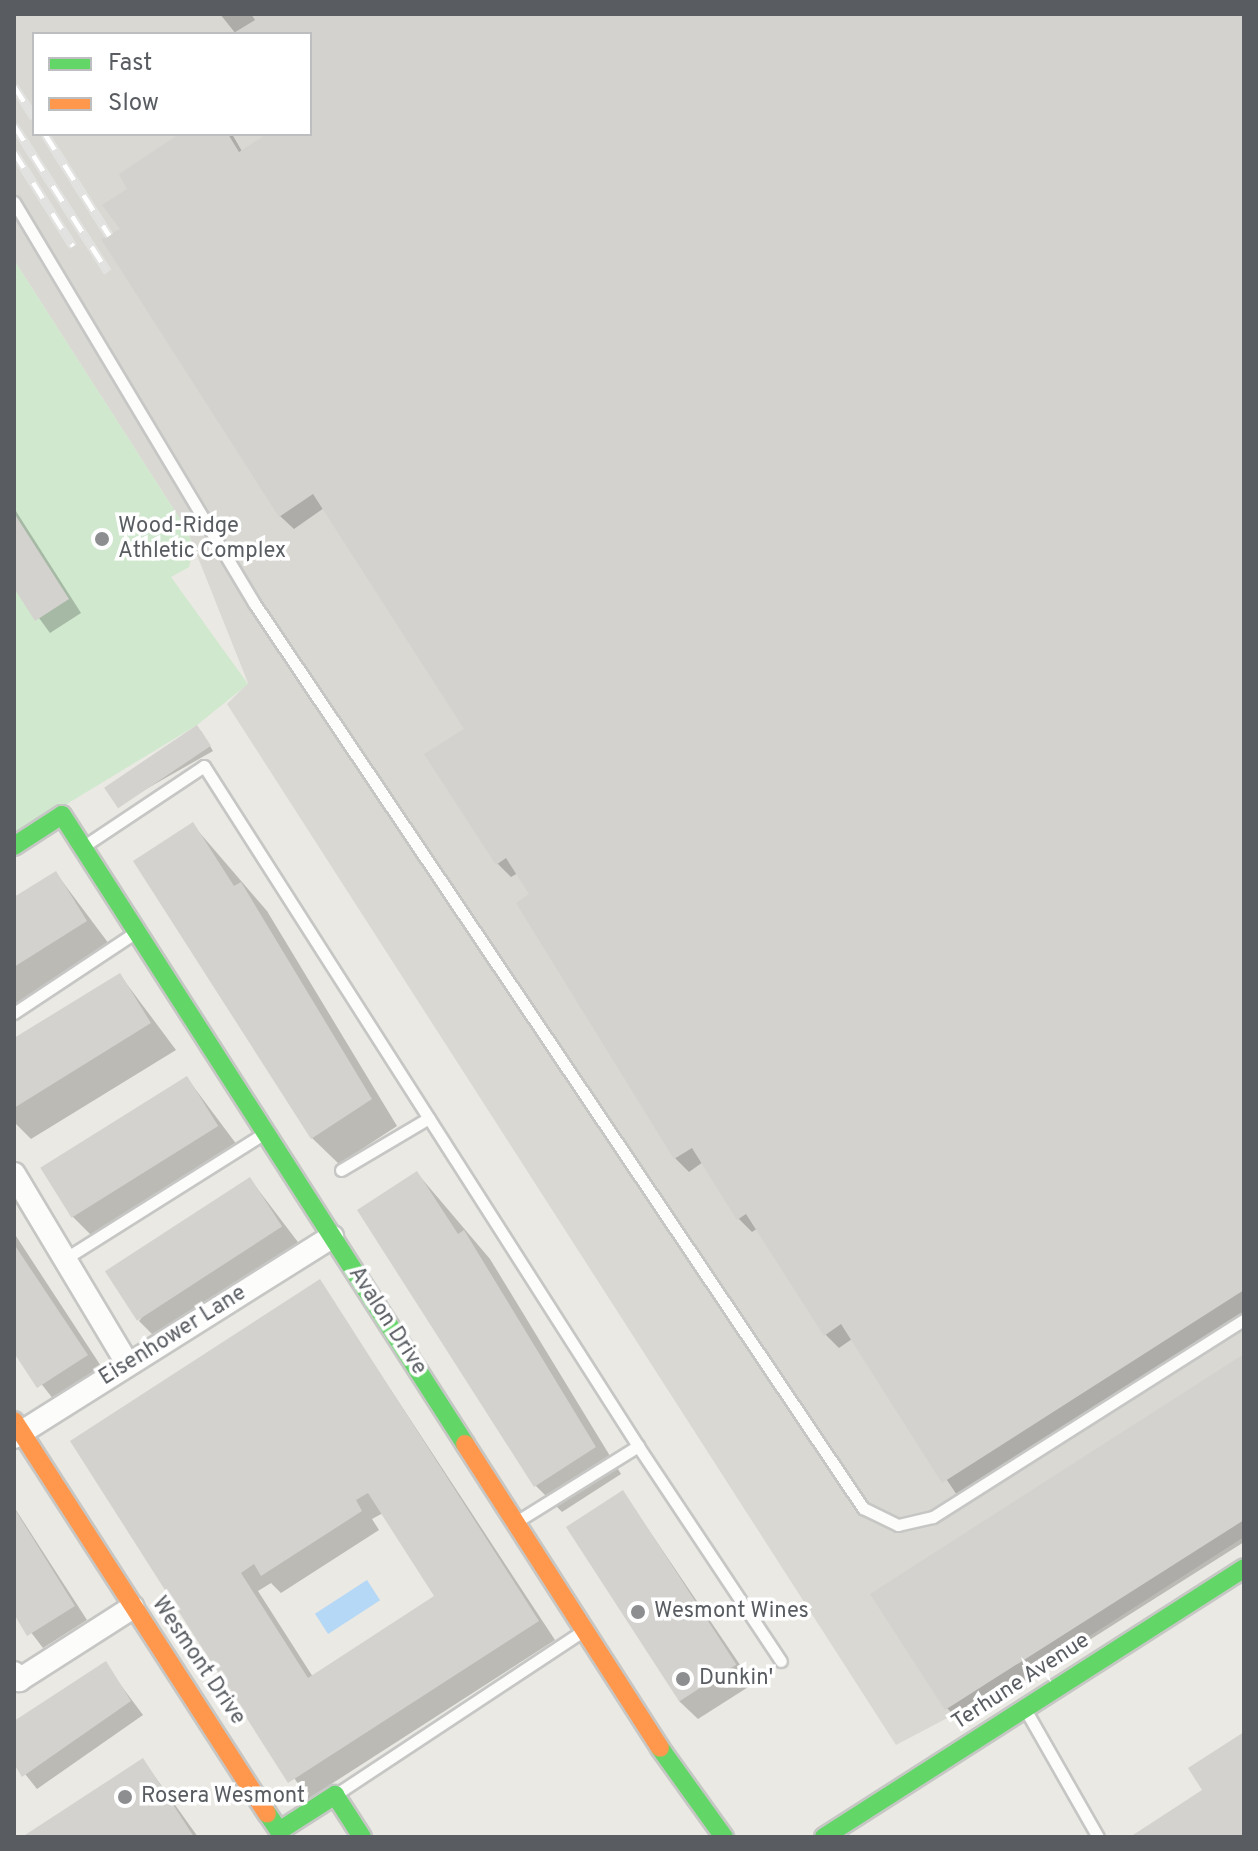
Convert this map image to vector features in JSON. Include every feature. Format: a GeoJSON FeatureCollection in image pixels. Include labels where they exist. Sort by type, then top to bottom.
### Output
{"type":"FeatureCollection","features":[{"type":"Feature","properties":{"kind":"street","name":"Avalon Drive"},"geometry":{"type":"LineString","coordinates":[[14,846],[62,815],[716,1834]]}},
{"type":"Feature","properties":{"kind":"street"},"geometry":{"type":"LineString","coordinates":[[14,1174],[127,1363]]}},
{"type":"Feature","properties":{"kind":"street","name":"Eisenhower Lane"},"geometry":{"type":"LineString","coordinates":[[16,1430],[332,1237]]}},
{"type":"Feature","properties":{"kind":"street","name":"Wesmont Drive"},"geometry":{"type":"LineString","coordinates":[[16,1430],[279,1831],[335,1795]]}},
{"type":"Feature","properties":{"kind":"street","name":"Terhune Avenue"},"geometry":{"type":"LineString","coordinates":[[824,1837],[1243,1571]]}},
{"type":"Feature","properties":{"kind":"street"},"geometry":{"type":"LineString","coordinates":[[16,1678],[133,1607]]}},
{"type":"Feature","properties":{"kind":"street"},"geometry":{"type":"LineString","coordinates":[[335,1795],[362,1837]]}},
{"type":"Feature","properties":{"kind":"lane"},"geometry":{"type":"LineString","coordinates":[[14,202],[254,603],[863,1508],[898,1525],[933,1517],[1244,1320]]}},
{"type":"Feature","properties":{"kind":"lane"},"geometry":{"type":"LineString","coordinates":[[82,847],[204,766],[638,1446],[781,1661]]}},
{"type":"Feature","properties":{"kind":"lane"},"geometry":{"type":"LineString","coordinates":[[14,1013],[137,932]]}},
{"type":"Feature","properties":{"kind":"lane"},"geometry":{"type":"LineString","coordinates":[[341,1170],[429,1118]]}},
{"type":"Feature","properties":{"kind":"lane"},"geometry":{"type":"LineString","coordinates":[[63,1260],[265,1132]]}},
{"type":"Feature","properties":{"kind":"lane"},"geometry":{"type":"LineString","coordinates":[[516,1522],[638,1446]]}},
{"type":"Feature","properties":{"kind":"lane"},"geometry":{"type":"LineString","coordinates":[[335,1795],[584,1630]]}},
{"type":"Feature","properties":{"kind":"lane"},"geometry":{"type":"LineString","coordinates":[[1025,1708],[1097,1835]]}},
{"type":"Feature","properties":{"kind":"shaded area"},"geometry":{"type":"Polygon","coordinates":[[[14,14],[1244,14],[1244,1537],[1029,1675],[896,1745],[227,704],[248,683],[187,530],[14,260],[14,14]]]}},
{"type":"Feature","properties":{"kind":"green space","name":"Wood-Ridge Athletic Complex"},"geometry":{"type":"Polygon","coordinates":[[[14,260],[187,530],[194,549],[189,567],[171,577],[248,684],[197,725],[14,836],[14,260]]]}},
{"type":"Feature","properties":{"kind":"water"},"geometry":{"type":"Polygon","coordinates":[[[367,1580],[380,1600],[328,1634],[315,1614],[367,1580]]]}},
{"type":"Feature","properties":{"kind":"building"},"geometry":{"type":"Polygon","coordinates":[[[251,14],[1244,14],[1244,1290],[942,1483],[841,1324],[824,1336],[746,1214],[737,1220],[692,1148],[674,1159],[516,903],[529,894],[506,858],[496,865],[424,754],[464,729],[313,494],[279,517],[101,239],[120,229],[102,205],[127,189],[119,174],[176,136],[229,136],[239,152],[264,136],[312,136],[312,32],[235,32],[255,20],[251,14]]]}},
{"type":"Feature","properties":{"kind":"building"},"geometry":{"type":"Polygon","coordinates":[[[14,513],[69,599],[35,621],[14,588],[14,513]]]}},
{"type":"Feature","properties":{"kind":"building"},"geometry":{"type":"Polygon","coordinates":[[[197,725],[211,746],[118,808],[104,788],[197,725]]]}},
{"type":"Feature","properties":{"kind":"building"},"geometry":{"type":"Polygon","coordinates":[[[193,822],[234,886],[241,882],[372,1099],[311,1139],[133,861],[193,822]]]}},
{"type":"Feature","properties":{"kind":"building"},"geometry":{"type":"Polygon","coordinates":[[[56,871],[87,921],[14,967],[14,897],[56,871]]]}},
{"type":"Feature","properties":{"kind":"building"},"geometry":{"type":"Polygon","coordinates":[[[120,973],[151,1023],[14,1108],[14,1038],[120,973]]]}},
{"type":"Feature","properties":{"kind":"building"},"geometry":{"type":"Polygon","coordinates":[[[187,1076],[218,1126],[72,1218],[40,1168],[187,1076]]]}},
{"type":"Feature","properties":{"kind":"building"},"geometry":{"type":"Polygon","coordinates":[[[417,1171],[458,1234],[464,1230],[596,1447],[534,1487],[357,1210],[417,1171]]]}},
{"type":"Feature","properties":{"kind":"building"},"geometry":{"type":"Polygon","coordinates":[[[250,1177],[282,1226],[137,1321],[105,1271],[250,1177]]]}},
{"type":"Feature","properties":{"kind":"building"},"geometry":{"type":"Polygon","coordinates":[[[14,1244],[88,1355],[37,1388],[14,1353],[14,1244]]]}},
{"type":"Feature","properties":{"kind":"building"},"geometry":{"type":"Polygon","coordinates":[[[320,1279],[539,1621],[288,1783],[70,1441],[320,1279]],[[368,1493],[356,1500],[362,1511],[261,1576],[254,1564],[241,1573],[308,1678],[434,1596],[368,1493]]]}},
{"type":"Feature","properties":{"kind":"building"},"geometry":{"type":"Polygon","coordinates":[[[1244,1354],[1244,1520],[945,1710],[870,1594],[1244,1354]]]}},
{"type":"Feature","properties":{"kind":"building"},"geometry":{"type":"Polygon","coordinates":[[[623,1490],[736,1664],[679,1701],[566,1527],[623,1490]]]}},
{"type":"Feature","properties":{"kind":"building"},"geometry":{"type":"Polygon","coordinates":[[[14,1508],[75,1606],[27,1636],[14,1614],[14,1508]]]}},
{"type":"Feature","properties":{"kind":"building"},"geometry":{"type":"Polygon","coordinates":[[[106,1661],[131,1701],[22,1777],[14,1764],[14,1721],[106,1661]]]}},
{"type":"Feature","properties":{"kind":"building"},"geometry":{"type":"Polygon","coordinates":[[[1244,1732],[1244,1837],[1130,1837],[1202,1790],[1188,1768],[1244,1732]]]}},
{"type":"Feature","properties":{"kind":"building","name":"Rosera Wesmont"},"geometry":{"type":"Polygon","coordinates":[[[143,1758],[194,1837],[22,1837],[143,1758]]]}},
{"type":"Feature","properties":{"kind":"railway"},"geometry":{"type":"LineString","coordinates":[[14,86],[32,114]]}},
{"type":"Feature","properties":{"kind":"railway"},"geometry":{"type":"LineString","coordinates":[[14,125],[108,272]]}},
{"type":"Feature","properties":{"kind":"railway"},"geometry":{"type":"LineString","coordinates":[[46,136],[109,235]]}},
{"type":"Feature","properties":{"kind":"railway"},"geometry":{"type":"LineString","coordinates":[[14,152],[73,246]]}},
{"type":"Feature","properties":{"kind":"traffic: fast"},"geometry":{"type":"LineString","coordinates":[[14,846],[62,815],[465,1444]]}},
{"type":"Feature","properties":{"kind":"traffic: fast"},"geometry":{"type":"LineString","coordinates":[[824,1837],[1244,1568]]}},
{"type":"Feature","properties":{"kind":"traffic: fast"},"geometry":{"type":"LineString","coordinates":[[660,1748],[724,1837]]}},
{"type":"Feature","properties":{"kind":"traffic: fast"},"geometry":{"type":"LineString","coordinates":[[267,1813],[279,1831],[335,1795],[362,1837]]}},
{"type":"Feature","properties":{"kind":"traffic: slow"},"geometry":{"type":"LineString","coordinates":[[14,1421],[267,1813]]}},
{"type":"Feature","properties":{"kind":"traffic: slow"},"geometry":{"type":"LineString","coordinates":[[465,1444],[660,1748]]}},
{"type":"Feature","properties":{"kind":"place","name":"Wood-Ridge Athletic Complex"},"geometry":{"type":"Point","coordinates":[102,539]}},
{"type":"Feature","properties":{"kind":"place","name":"Wesmont Wines"},"geometry":{"type":"Point","coordinates":[638,1612]}},
{"type":"Feature","properties":{"kind":"place","name":"Dunkin'"},"geometry":{"type":"Point","coordinates":[683,1679]}},
{"type":"Feature","properties":{"kind":"place","name":"Rosera Wesmont"},"geometry":{"type":"Point","coordinates":[125,1797]}}]}
